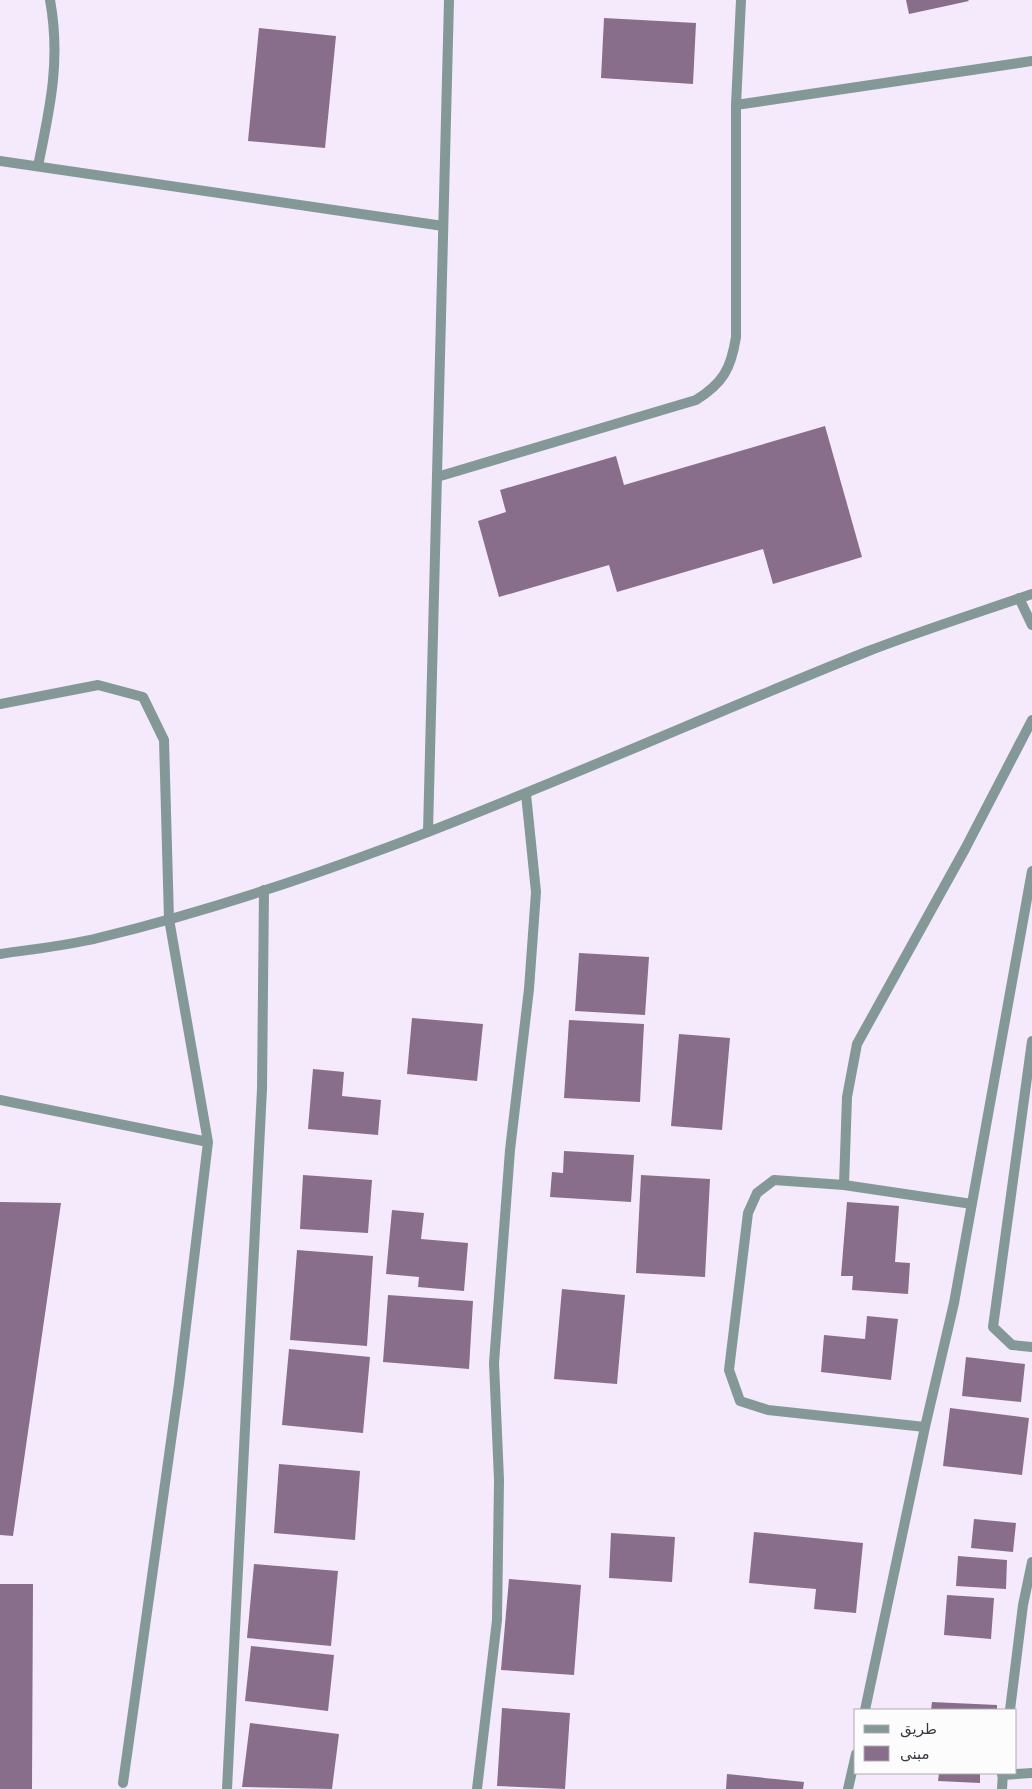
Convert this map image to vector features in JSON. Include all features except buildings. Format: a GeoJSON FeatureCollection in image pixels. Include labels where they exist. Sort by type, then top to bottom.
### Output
{"type":"FeatureCollection","features":[{"type":"Feature","properties":{"kind":"street"},"geometry":{"type":"LineString","coordinates":[[38,166],[53,96],[56,63],[54,25],[50,0]]}},
{"type":"Feature","properties":{"kind":"street"},"geometry":{"type":"LineString","coordinates":[[428,832],[449,0]]}},
{"type":"Feature","properties":{"kind":"street"},"geometry":{"type":"LineString","coordinates":[[437,477],[696,400],[711,391],[723,378],[732,360],[736,337],[736,105],[741,0]]}},
{"type":"Feature","properties":{"kind":"street"},"geometry":{"type":"LineString","coordinates":[[736,105],[1032,61]]}},
{"type":"Feature","properties":{"kind":"street"},"geometry":{"type":"LineString","coordinates":[[0,161],[443,226]]}},
{"type":"Feature","properties":{"kind":"street"},"geometry":{"type":"LineString","coordinates":[[0,954],[95,939],[228,903],[428,832],[526,794],[868,651],[1032,594]]}},
{"type":"Feature","properties":{"kind":"street"},"geometry":{"type":"LineString","coordinates":[[1019,598],[1032,625]]}},
{"type":"Feature","properties":{"kind":"street"},"geometry":{"type":"LineString","coordinates":[[0,704],[98,685],[143,697],[164,740],[169,919],[208,1142],[179,1384],[123,1783]]}},
{"type":"Feature","properties":{"kind":"street"},"geometry":{"type":"LineString","coordinates":[[844,1185],[847,1097],[857,1044],[965,849],[1032,720]]}},
{"type":"Feature","properties":{"kind":"street"},"geometry":{"type":"LineString","coordinates":[[477,1789],[497,1620],[499,1480],[494,1363],[510,1150],[529,989],[536,892],[526,794]]}},
{"type":"Feature","properties":{"kind":"street"},"geometry":{"type":"LineString","coordinates":[[865,1709],[925,1427],[954,1303],[1032,871]]}},
{"type":"Feature","properties":{"kind":"street"},"geometry":{"type":"LineString","coordinates":[[227,1789],[262,1090],[264,890]]}},
{"type":"Feature","properties":{"kind":"street"},"geometry":{"type":"LineString","coordinates":[[1032,1041],[993,1327],[1012,1345],[1032,1347]]}},
{"type":"Feature","properties":{"kind":"street"},"geometry":{"type":"LineString","coordinates":[[0,1100],[208,1142]]}},
{"type":"Feature","properties":{"kind":"street"},"geometry":{"type":"LineString","coordinates":[[925,1427],[768,1410],[740,1400],[729,1370],[748,1212],[757,1193],[774,1180],[844,1185],[972,1204]]}},
{"type":"Feature","properties":{"kind":"street"},"geometry":{"type":"LineString","coordinates":[[1010,1709],[1027,1606],[1032,1562]]}},
{"type":"Feature","properties":{"kind":"street"},"geometry":{"type":"LineString","coordinates":[[848,1789],[854,1763]]}},
{"type":"Feature","properties":{"kind":"street"},"geometry":{"type":"LineString","coordinates":[[1017,1774],[1032,1773]]}},
{"type":"Feature","properties":{"kind":"street"},"geometry":{"type":"LineString","coordinates":[[1002,1774],[1002,1789]]}}]}
